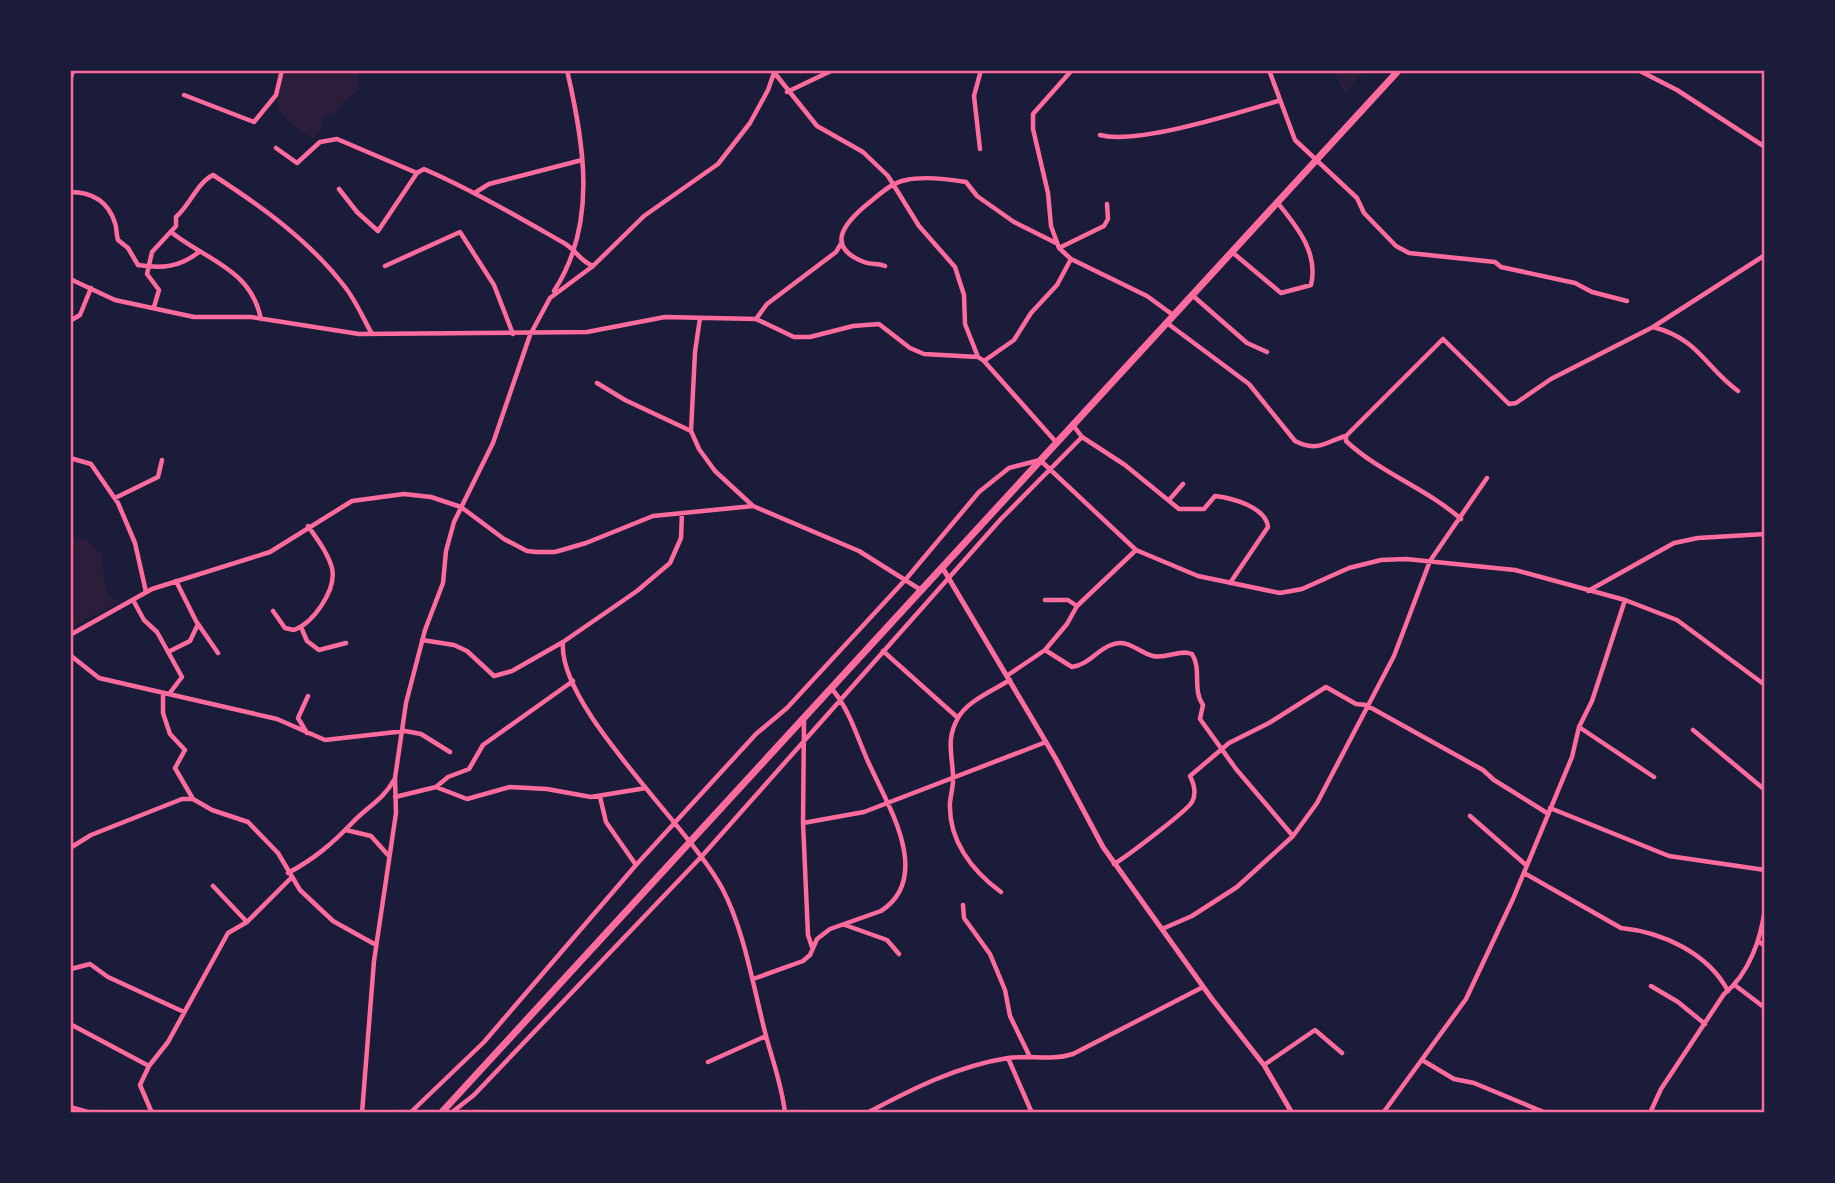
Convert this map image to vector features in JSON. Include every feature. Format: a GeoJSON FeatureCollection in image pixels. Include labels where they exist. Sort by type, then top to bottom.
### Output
{"type":"FeatureCollection","features":[{"type":"Feature","properties":{"kind":"highway"},"geometry":{"type":"LineString","coordinates":[[441,1113],[1399,70]]}},
{"type":"Feature","properties":{"kind":"street"},"geometry":{"type":"LineString","coordinates":[[70,81],[72,70]]}},
{"type":"Feature","properties":{"kind":"street"},"geometry":{"type":"LineString","coordinates":[[184,95],[254,122],[276,95],[282,70]]}},
{"type":"Feature","properties":{"kind":"street"},"geometry":{"type":"LineString","coordinates":[[362,1113],[376,945],[396,813],[395,778],[405,731],[406,703],[422,640],[443,583],[448,538],[493,443],[530,335],[575,251],[583,224],[578,116],[567,70]]}},
{"type":"Feature","properties":{"kind":"street"},"geometry":{"type":"LineString","coordinates":[[788,92],[832,70]]}},
{"type":"Feature","properties":{"kind":"street"},"geometry":{"type":"LineString","coordinates":[[981,70],[974,96],[981,149]]}},
{"type":"Feature","properties":{"kind":"street"},"geometry":{"type":"LineString","coordinates":[[1269,70],[1278,101],[1295,139],[1357,198],[1364,214],[1404,251],[1495,262],[1501,267],[1575,283],[1592,292],[1627,301]]}},
{"type":"Feature","properties":{"kind":"street"},"geometry":{"type":"LineString","coordinates":[[1637,70],[1677,90],[1765,147]]}},
{"type":"Feature","properties":{"kind":"street"},"geometry":{"type":"LineString","coordinates":[[774,71],[817,126],[863,152],[894,184],[919,226],[955,267],[964,295],[964,324],[981,359],[1056,442]]}},
{"type":"Feature","properties":{"kind":"street"},"geometry":{"type":"LineString","coordinates":[[550,298],[593,266],[644,216],[724,158],[750,123],[774,71]]}},
{"type":"Feature","properties":{"kind":"street"},"geometry":{"type":"LineString","coordinates":[[1058,245],[1034,139],[1033,114],[1070,71]]}},
{"type":"Feature","properties":{"kind":"street"},"geometry":{"type":"LineString","coordinates":[[1100,135],[1117,140],[1148,135],[1278,101]]}},
{"type":"Feature","properties":{"kind":"street"},"geometry":{"type":"LineString","coordinates":[[276,148],[297,163],[320,142],[337,139],[417,173]]}},
{"type":"Feature","properties":{"kind":"street"},"geometry":{"type":"LineString","coordinates":[[475,192],[489,184],[582,160]]}},
{"type":"Feature","properties":{"kind":"street"},"geometry":{"type":"LineString","coordinates":[[339,189],[357,212],[378,231],[417,173],[424,169],[475,192],[575,251],[584,262],[593,266]]}},
{"type":"Feature","properties":{"kind":"street"},"geometry":{"type":"LineString","coordinates":[[154,307],[159,290],[150,281],[147,266],[152,252],[176,226],[176,217],[192,201],[206,179],[213,175],[265,208],[325,265],[346,288],[373,334]]}},
{"type":"Feature","properties":{"kind":"street"},"geometry":{"type":"LineString","coordinates":[[886,266],[861,261],[842,242],[841,234],[845,225],[894,184],[914,179],[966,182],[977,196],[1003,215],[1058,245],[1071,259],[1147,296],[1173,315]]}},
{"type":"Feature","properties":{"kind":"street"},"geometry":{"type":"LineString","coordinates":[[70,192],[82,192],[102,200],[116,224],[118,240],[128,248],[138,265],[181,264],[199,252]]}},
{"type":"Feature","properties":{"kind":"street"},"geometry":{"type":"LineString","coordinates":[[1231,251],[1281,293],[1311,285],[1313,262],[1308,249],[1300,231],[1277,202]]}},
{"type":"Feature","properties":{"kind":"street"},"geometry":{"type":"LineString","coordinates":[[1058,245],[1104,226],[1108,219],[1107,204]]}},
{"type":"Feature","properties":{"kind":"street"},"geometry":{"type":"LineString","coordinates":[[171,232],[244,281],[253,293],[261,319]]}},
{"type":"Feature","properties":{"kind":"street"},"geometry":{"type":"LineString","coordinates":[[385,266],[460,232],[494,285],[513,334]]}},
{"type":"Feature","properties":{"kind":"street"},"geometry":{"type":"LineString","coordinates":[[756,318],[767,303],[836,252],[842,242]]}},
{"type":"Feature","properties":{"kind":"street"},"geometry":{"type":"LineString","coordinates":[[1167,323],[1249,384],[1295,441],[1304,445],[1330,445],[1346,436],[1443,339],[1509,404],[1551,379],[1653,327],[1765,256]]}},
{"type":"Feature","properties":{"kind":"street"},"geometry":{"type":"LineString","coordinates":[[70,279],[115,300],[194,317],[261,319],[373,334],[530,335],[587,332],[665,317],[756,318],[794,337],[810,337],[853,326],[879,324],[909,348],[924,354],[981,359],[1014,340],[1031,313],[1057,285],[1071,259]]}},
{"type":"Feature","properties":{"kind":"street"},"geometry":{"type":"LineString","coordinates":[[70,321],[80,315],[91,288]]}},
{"type":"Feature","properties":{"kind":"street"},"geometry":{"type":"LineString","coordinates":[[1192,295],[1247,343],[1267,352]]}},
{"type":"Feature","properties":{"kind":"street"},"geometry":{"type":"LineString","coordinates":[[700,318],[695,352],[691,431],[699,449],[715,471],[753,506],[859,551],[920,590]]}},
{"type":"Feature","properties":{"kind":"street"},"geometry":{"type":"LineString","coordinates":[[1653,327],[1667,330],[1702,353],[1723,380],[1738,391]]}},
{"type":"Feature","properties":{"kind":"street"},"geometry":{"type":"LineString","coordinates":[[597,383],[625,400],[691,431]]}},
{"type":"Feature","properties":{"kind":"street"},"geometry":{"type":"LineString","coordinates":[[1072,425],[1083,437],[1125,465],[1179,509],[1204,509],[1214,496],[1235,499],[1266,520],[1268,527],[1230,583]]}},
{"type":"Feature","properties":{"kind":"street"},"geometry":{"type":"LineString","coordinates":[[1346,436],[1346,441],[1371,461],[1392,471],[1461,519]]}},
{"type":"Feature","properties":{"kind":"street"},"geometry":{"type":"LineString","coordinates":[[451,1113],[474,1095],[702,856],[840,698],[950,580],[1001,519],[1083,437]]}},
{"type":"Feature","properties":{"kind":"street"},"geometry":{"type":"LineString","coordinates":[[70,458],[90,464],[115,498],[135,543],[146,592]]}},
{"type":"Feature","properties":{"kind":"street"},"geometry":{"type":"LineString","coordinates":[[115,498],[158,477],[162,460]]}},
{"type":"Feature","properties":{"kind":"street"},"geometry":{"type":"LineString","coordinates":[[410,1113],[484,1042],[636,865],[677,824],[756,734],[787,708],[906,579],[979,492],[1009,468],[1040,460],[1136,550],[1198,576],[1280,593],[1302,589],[1349,568],[1381,560],[1430,561],[1515,570],[1625,600],[1677,620],[1765,685]]}},
{"type":"Feature","properties":{"kind":"street"},"geometry":{"type":"LineString","coordinates":[[1162,929],[1220,900],[1293,835],[1317,803],[1394,656],[1430,561],[1487,478]]}},
{"type":"Feature","properties":{"kind":"street"},"geometry":{"type":"LineString","coordinates":[[1169,500],[1183,484]]}},
{"type":"Feature","properties":{"kind":"street"},"geometry":{"type":"LineString","coordinates":[[70,635],[146,592],[270,552],[352,501],[373,496],[417,495],[461,506],[504,539],[527,551],[536,552],[555,552],[586,543],[653,516],[753,506]]}},
{"type":"Feature","properties":{"kind":"street"},"geometry":{"type":"LineString","coordinates":[[422,640],[454,645],[467,651],[494,676],[512,671],[563,642],[637,591],[670,563],[681,538],[682,513]]}},
{"type":"Feature","properties":{"kind":"street"},"geometry":{"type":"LineString","coordinates":[[273,611],[285,628],[301,627],[320,607],[333,576],[328,556],[308,526]]}},
{"type":"Feature","properties":{"kind":"street"},"geometry":{"type":"LineString","coordinates":[[1587,591],[1674,543],[1698,538],[1765,534]]}},
{"type":"Feature","properties":{"kind":"street"},"geometry":{"type":"LineString","coordinates":[[1001,892],[972,866],[955,836],[950,803],[954,780],[948,752],[958,718],[964,709],[1045,650],[1068,624],[1077,606],[1136,550]]}},
{"type":"Feature","properties":{"kind":"street"},"geometry":{"type":"LineString","coordinates":[[942,567],[1009,677],[1114,864],[1203,987],[1264,1065],[1292,1113]]}},
{"type":"Feature","properties":{"kind":"street"},"geometry":{"type":"LineString","coordinates":[[176,581],[198,624],[218,653]]}},
{"type":"Feature","properties":{"kind":"street"},"geometry":{"type":"LineString","coordinates":[[132,600],[182,677],[166,694],[163,713],[170,734],[185,750],[175,766],[193,799],[212,810],[248,822],[278,853],[289,875],[333,921],[376,945]]}},
{"type":"Feature","properties":{"kind":"street"},"geometry":{"type":"LineString","coordinates":[[1045,600],[1068,600],[1077,606]]}},
{"type":"Feature","properties":{"kind":"street"},"geometry":{"type":"LineString","coordinates":[[1384,1112],[1466,999],[1524,873],[1572,757],[1578,727],[1592,701],[1625,600]]}},
{"type":"Feature","properties":{"kind":"street"},"geometry":{"type":"LineString","coordinates":[[168,652],[190,640],[198,624]]}},
{"type":"Feature","properties":{"kind":"street"},"geometry":{"type":"LineString","coordinates":[[301,627],[307,641],[319,650],[346,643]]}},
{"type":"Feature","properties":{"kind":"street"},"geometry":{"type":"LineString","coordinates":[[563,642],[563,656],[573,681],[598,727],[692,841],[723,890],[753,979],[781,1085],[785,1113]]}},
{"type":"Feature","properties":{"kind":"street"},"geometry":{"type":"LineString","coordinates":[[1045,650],[1072,667],[1080,665],[1109,645],[1117,644],[1128,643],[1156,656],[1182,652],[1192,654],[1197,666],[1199,699],[1203,705],[1200,719],[1293,835]]}},
{"type":"Feature","properties":{"kind":"street"},"geometry":{"type":"LineString","coordinates":[[883,651],[958,718]]}},
{"type":"Feature","properties":{"kind":"street"},"geometry":{"type":"LineString","coordinates":[[70,655],[99,678],[222,704],[277,719],[325,740],[405,731],[421,734],[450,752]]}},
{"type":"Feature","properties":{"kind":"street"},"geometry":{"type":"LineString","coordinates":[[396,797],[436,788],[448,777],[469,769],[483,745],[573,681]]}},
{"type":"Feature","properties":{"kind":"street"},"geometry":{"type":"LineString","coordinates":[[1114,864],[1133,852],[1192,803],[1195,789],[1190,776],[1222,748],[1326,687],[1356,704],[1366,705],[1483,770],[1494,780],[1548,810],[1669,856],[1765,870]]}},
{"type":"Feature","properties":{"kind":"street"},"geometry":{"type":"LineString","coordinates":[[753,979],[803,961],[810,956],[812,947],[822,934],[890,905],[900,888],[904,852],[899,824],[840,698],[831,688]]}},
{"type":"Feature","properties":{"kind":"street"},"geometry":{"type":"LineString","coordinates":[[307,734],[298,718],[308,695]]}},
{"type":"Feature","properties":{"kind":"street"},"geometry":{"type":"LineString","coordinates":[[803,718],[803,823],[808,935],[812,947]]}},
{"type":"Feature","properties":{"kind":"street"},"geometry":{"type":"LineString","coordinates":[[1578,727],[1654,777]]}},
{"type":"Feature","properties":{"kind":"street"},"geometry":{"type":"LineString","coordinates":[[1693,730],[1765,790]]}},
{"type":"Feature","properties":{"kind":"street"},"geometry":{"type":"LineString","coordinates":[[803,823],[842,818],[890,803],[1046,742]]}},
{"type":"Feature","properties":{"kind":"street"},"geometry":{"type":"LineString","coordinates":[[152,1113],[139,1085],[149,1066],[168,1042],[228,933],[247,922],[289,875],[320,854],[382,799],[395,778]]}},
{"type":"Feature","properties":{"kind":"street"},"geometry":{"type":"LineString","coordinates":[[436,788],[467,799],[510,787],[600,797],[646,788]]}},
{"type":"Feature","properties":{"kind":"street"},"geometry":{"type":"LineString","coordinates":[[600,797],[606,822],[636,865]]}},
{"type":"Feature","properties":{"kind":"street"},"geometry":{"type":"LineString","coordinates":[[70,848],[91,835],[182,799],[193,799]]}},
{"type":"Feature","properties":{"kind":"street"},"geometry":{"type":"LineString","coordinates":[[1471,816],[1526,865]]}},
{"type":"Feature","properties":{"kind":"street"},"geometry":{"type":"LineString","coordinates":[[346,830],[371,836],[389,856]]}},
{"type":"Feature","properties":{"kind":"street"},"geometry":{"type":"LineString","coordinates":[[1524,873],[1621,928],[1634,929],[1690,950],[1721,977],[1728,991]]}},
{"type":"Feature","properties":{"kind":"street"},"geometry":{"type":"LineString","coordinates":[[213,886],[247,922]]}},
{"type":"Feature","properties":{"kind":"street"},"geometry":{"type":"LineString","coordinates":[[963,905],[964,918],[990,954],[1005,990],[1010,1016],[1029,1055]]}},
{"type":"Feature","properties":{"kind":"street"},"geometry":{"type":"LineString","coordinates":[[1650,1113],[1661,1089],[1705,1024],[1728,991],[1736,986],[1758,941],[1765,908]]}},
{"type":"Feature","properties":{"kind":"street"},"geometry":{"type":"LineString","coordinates":[[844,925],[887,940],[898,954]]}},
{"type":"Feature","properties":{"kind":"street"},"geometry":{"type":"LineString","coordinates":[[1758,941],[1765,946]]}},
{"type":"Feature","properties":{"kind":"street"},"geometry":{"type":"LineString","coordinates":[[71,969],[90,964],[108,977],[184,1012]]}},
{"type":"Feature","properties":{"kind":"street"},"geometry":{"type":"LineString","coordinates":[[1651,986],[1678,1002],[1705,1024]]}},
{"type":"Feature","properties":{"kind":"street"},"geometry":{"type":"LineString","coordinates":[[1736,986],[1765,1008]]}},
{"type":"Feature","properties":{"kind":"street"},"geometry":{"type":"LineString","coordinates":[[867,1113],[927,1081],[1008,1058],[1029,1055],[1062,1058],[1073,1054],[1203,987]]}},
{"type":"Feature","properties":{"kind":"street"},"geometry":{"type":"LineString","coordinates":[[70,1024],[149,1066]]}},
{"type":"Feature","properties":{"kind":"street"},"geometry":{"type":"LineString","coordinates":[[1264,1065],[1315,1030],[1342,1053]]}},
{"type":"Feature","properties":{"kind":"street"},"geometry":{"type":"LineString","coordinates":[[708,1062],[766,1036]]}},
{"type":"Feature","properties":{"kind":"street"},"geometry":{"type":"LineString","coordinates":[[1008,1058],[1031,1113]]}},
{"type":"Feature","properties":{"kind":"street"},"geometry":{"type":"LineString","coordinates":[[1422,1060],[1454,1079],[1474,1083],[1546,1113]]}},
{"type":"Feature","properties":{"kind":"street"},"geometry":{"type":"LineString","coordinates":[[70,1107],[91,1113]]}},
{"type":"Feature","properties":{"kind":"shaded area"},"geometry":{"type":"Polygon","coordinates":[[[284,70],[357,70],[359,90],[342,103],[335,115],[323,115],[321,130],[313,139],[285,118],[277,104],[284,70]]]}},
{"type":"Feature","properties":{"kind":"shaded area"},"geometry":{"type":"Polygon","coordinates":[[[1334,70],[1365,70],[1344,94],[1334,70]]]}},
{"type":"Feature","properties":{"kind":"shaded area"},"geometry":{"type":"Polygon","coordinates":[[[70,535],[76,540],[87,539],[102,555],[106,592],[119,602],[70,628],[70,535]]]}}]}
